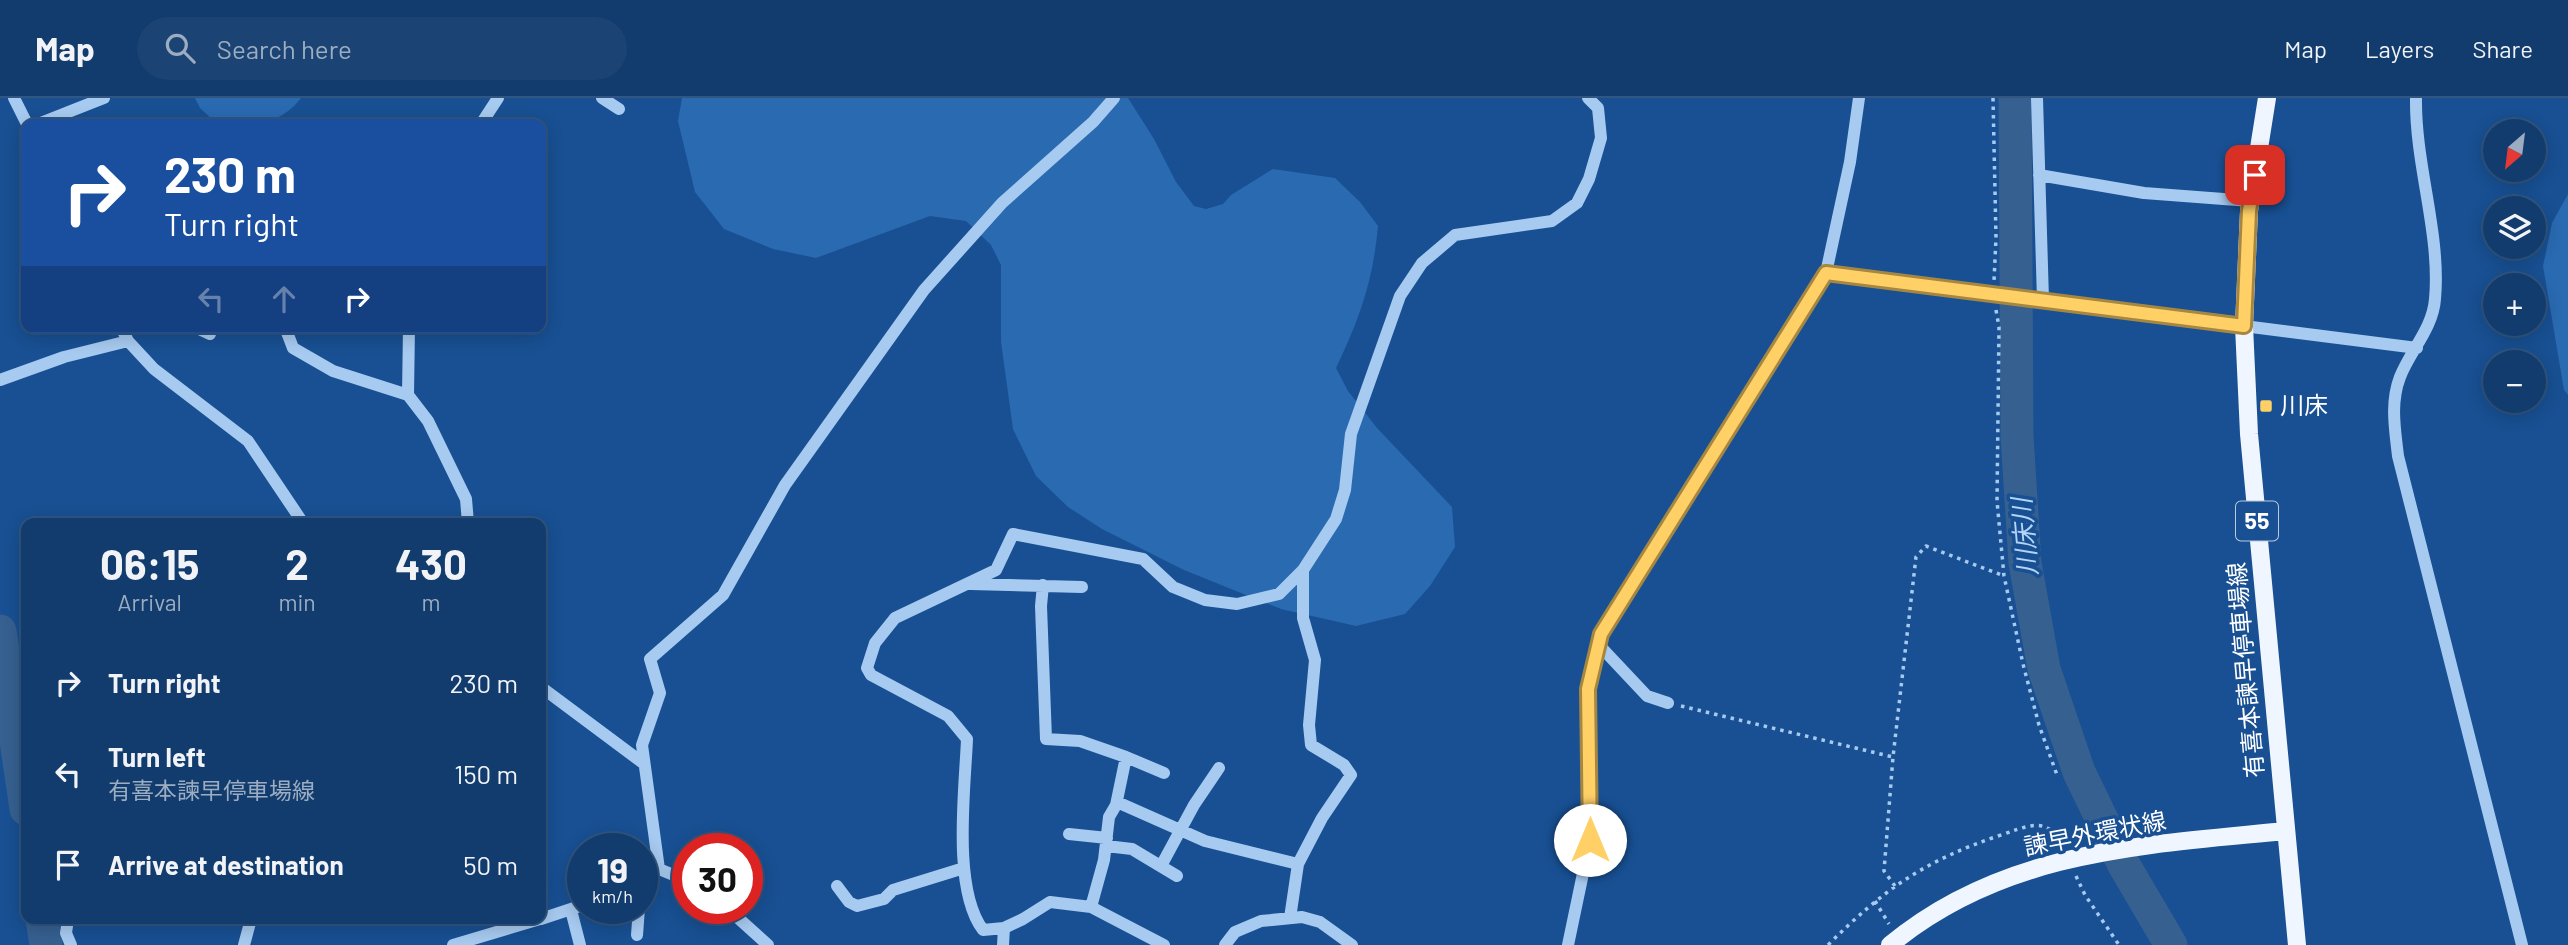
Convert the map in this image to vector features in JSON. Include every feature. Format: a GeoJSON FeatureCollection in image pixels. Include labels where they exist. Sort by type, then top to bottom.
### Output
{"type":"FeatureCollection","features":[{"type":"Feature","properties":{"kind":"main road","name":"有喜本諫早停車場線"},"geometry":{"type":"LineString","coordinates":[[2267,98],[2250,201],[2244,326],[2249,434],[2297,945]]}},
{"type":"Feature","properties":{"kind":"main road","name":"諫早外環状線"},"geometry":{"type":"LineString","coordinates":[[1890,945],[1944,907],[1984,886],[2030,869],[2077,863],[2162,844],[2286,831]]}},
{"type":"Feature","properties":{"kind":"street"},"geometry":{"type":"LineString","coordinates":[[14,98],[24,119]]}},
{"type":"Feature","properties":{"kind":"street"},"geometry":{"type":"LineString","coordinates":[[51,119],[104,98]]}},
{"type":"Feature","properties":{"kind":"street"},"geometry":{"type":"LineString","coordinates":[[484,119],[498,98]]}},
{"type":"Feature","properties":{"kind":"street"},"geometry":{"type":"LineString","coordinates":[[602,98],[619,109]]}},
{"type":"Feature","properties":{"kind":"street"},"geometry":{"type":"LineString","coordinates":[[672,874],[659,869],[643,763],[642,745],[660,693],[650,659],[723,596],[785,485],[924,290],[1002,203],[1093,122],[1114,98]]}},
{"type":"Feature","properties":{"kind":"street"},"geometry":{"type":"LineString","coordinates":[[1164,945],[1091,907],[1050,902],[1004,928],[983,930],[975,919],[964,868],[967,739],[948,716],[871,675],[867,668],[875,643],[895,618],[996,570],[1013,534],[1143,559],[1173,587],[1205,600],[1237,604],[1279,594],[1303,570],[1336,519],[1345,490],[1351,434],[1400,296],[1422,263],[1455,235],[1552,221],[1577,203],[1590,179],[1601,138],[1598,108],[1588,98]]}},
{"type":"Feature","properties":{"kind":"street"},"geometry":{"type":"LineString","coordinates":[[1568,945],[1590,840],[1588,689],[1601,634],[1826,273],[1850,162],[1859,98]]}},
{"type":"Feature","properties":{"kind":"street"},"geometry":{"type":"LineString","coordinates":[[2036,98],[2043,300]]}},
{"type":"Feature","properties":{"kind":"street"},"geometry":{"type":"LineString","coordinates":[[2416,98],[2416,125],[2436,269],[2435,303],[2417,348],[2400,376],[2393,408],[2398,456],[2522,945]]}},
{"type":"Feature","properties":{"kind":"street"},"geometry":{"type":"LineString","coordinates":[[2039,175],[2144,193],[2250,201]]}},
{"type":"Feature","properties":{"kind":"street"},"geometry":{"type":"LineString","coordinates":[[1826,273],[2417,348]]}},
{"type":"Feature","properties":{"kind":"street"},"geometry":{"type":"LineString","coordinates":[[124,333],[154,369],[248,441],[300,518]]}},
{"type":"Feature","properties":{"kind":"street"},"geometry":{"type":"LineString","coordinates":[[287,333],[293,348],[332,370],[408,395],[428,421],[466,499],[468,518]]}},
{"type":"Feature","properties":{"kind":"street"},"geometry":{"type":"LineString","coordinates":[[408,395],[409,333]]}},
{"type":"Feature","properties":{"kind":"street"},"geometry":{"type":"LineString","coordinates":[[0,380],[64,357],[128,341]]}},
{"type":"Feature","properties":{"kind":"street"},"geometry":{"type":"LineString","coordinates":[[1290,918],[1298,864],[1322,818],[1351,775],[1344,765],[1311,745],[1309,725],[1315,660],[1303,618],[1303,570]]}},
{"type":"Feature","properties":{"kind":"street"},"geometry":{"type":"LineString","coordinates":[[967,584],[1082,587]]}},
{"type":"Feature","properties":{"kind":"street"},"geometry":{"type":"LineString","coordinates":[[1043,585],[1041,606],[1046,739],[1080,741],[1164,773]]}},
{"type":"Feature","properties":{"kind":"street"},"geometry":{"type":"LineString","coordinates":[[1599,645],[1647,696],[1668,703]]}},
{"type":"Feature","properties":{"kind":"street"},"geometry":{"type":"LineString","coordinates":[[546,691],[643,763]]}},
{"type":"Feature","properties":{"kind":"street"},"geometry":{"type":"LineString","coordinates":[[1091,907],[1104,860],[1109,817],[1117,802],[1126,757]]}},
{"type":"Feature","properties":{"kind":"street"},"geometry":{"type":"LineString","coordinates":[[1161,866],[1219,768]]}},
{"type":"Feature","properties":{"kind":"street"},"geometry":{"type":"LineString","coordinates":[[1117,802],[1205,841],[1298,864]]}},
{"type":"Feature","properties":{"kind":"street"},"geometry":{"type":"LineString","coordinates":[[1069,834],[1132,849],[1177,876]]}},
{"type":"Feature","properties":{"kind":"street"},"geometry":{"type":"LineString","coordinates":[[837,886],[849,902],[857,906],[884,899],[893,890],[964,868]]}},
{"type":"Feature","properties":{"kind":"street"},"geometry":{"type":"LineString","coordinates":[[546,917],[567,910]]}},
{"type":"Feature","properties":{"kind":"street"},"geometry":{"type":"LineString","coordinates":[[1225,945],[1235,932],[1261,921],[1302,917],[1320,922],[1352,945]]}},
{"type":"Feature","properties":{"kind":"street"},"geometry":{"type":"LineString","coordinates":[[67,924],[66,933],[71,945]]}},
{"type":"Feature","properties":{"kind":"street"},"geometry":{"type":"LineString","coordinates":[[244,945],[250,924]]}},
{"type":"Feature","properties":{"kind":"street"},"geometry":{"type":"LineString","coordinates":[[453,945],[506,924]]}},
{"type":"Feature","properties":{"kind":"street"},"geometry":{"type":"LineString","coordinates":[[578,924],[580,945]]}},
{"type":"Feature","properties":{"kind":"street"},"geometry":{"type":"LineString","coordinates":[[637,935],[638,924]]}},
{"type":"Feature","properties":{"kind":"street"},"geometry":{"type":"LineString","coordinates":[[745,924],[768,945]]}},
{"type":"Feature","properties":{"kind":"street"},"geometry":{"type":"LineString","coordinates":[[1003,945],[1004,928]]}},
{"type":"Feature","properties":{"kind":"path"},"geometry":{"type":"LineString","coordinates":[[1993,98],[1996,238],[1994,293],[1999,327],[1997,501],[2004,576],[2039,725],[2057,775]]}},
{"type":"Feature","properties":{"kind":"path"},"geometry":{"type":"LineString","coordinates":[[1895,886],[1884,871],[1893,757],[1916,557],[1926,546],[2004,576]]}},
{"type":"Feature","properties":{"kind":"path"},"geometry":{"type":"LineString","coordinates":[[1668,703],[1893,757]]}},
{"type":"Feature","properties":{"kind":"path"},"geometry":{"type":"LineString","coordinates":[[1828,945],[1895,886],[1926,865],[1970,846],[2035,824],[2050,828],[2064,847]]}},
{"type":"Feature","properties":{"kind":"path"},"geometry":{"type":"LineString","coordinates":[[2077,863],[2085,895],[2119,945]]}},
{"type":"Feature","properties":{"kind":"path"},"geometry":{"type":"LineString","coordinates":[[1875,901],[1890,925]]}},
{"type":"Feature","properties":{"kind":"shaded area"},"geometry":{"type":"Polygon","coordinates":[[[195,98],[301,98],[283,115],[273,119],[212,119],[200,108],[195,98]]]}},
{"type":"Feature","properties":{"kind":"shaded area"},"geometry":{"type":"Polygon","coordinates":[[[682,98],[1128,98],[1154,139],[1176,182],[1194,206],[1206,209],[1223,204],[1231,195],[1273,169],[1335,178],[1360,202],[1378,226],[1373,264],[1364,299],[1336,368],[1348,391],[1377,428],[1452,507],[1455,547],[1430,586],[1405,614],[1356,626],[1281,609],[1184,570],[1102,529],[1068,507],[1036,476],[1013,429],[1001,342],[1001,265],[991,245],[966,221],[930,216],[816,258],[773,249],[724,229],[695,192],[678,121],[682,98]]]}},
{"type":"Feature","properties":{"kind":"shaded area"},"geometry":{"type":"Polygon","coordinates":[[[2568,194],[2568,395],[2564,390],[2543,266],[2552,223],[2568,194]]]}},
{"type":"Feature","properties":{"kind":"waterway","name":"川床川"},"geometry":{"type":"LineString","coordinates":[[2015,98],[2017,436],[2025,563],[2044,669],[2079,772],[2124,865],[2171,945]]}},
{"type":"Feature","properties":{"kind":"waterway"},"geometry":{"type":"LineString","coordinates":[[0,631],[21,775]]}},
{"type":"Feature","properties":{"kind":"waterway"},"geometry":{"type":"LineString","coordinates":[[43,924],[46,945]]}},
{"type":"Feature","properties":{"kind":"place","name":"川床"},"geometry":{"type":"Point","coordinates":[2266,406]}},
{"type":"Feature","properties":{"kind":"route"},"geometry":{"type":"LineString","coordinates":[[1590,840],[1588,689],[1601,634],[1826,273],[2244,326],[2249,211],[2255,175]]}}]}
